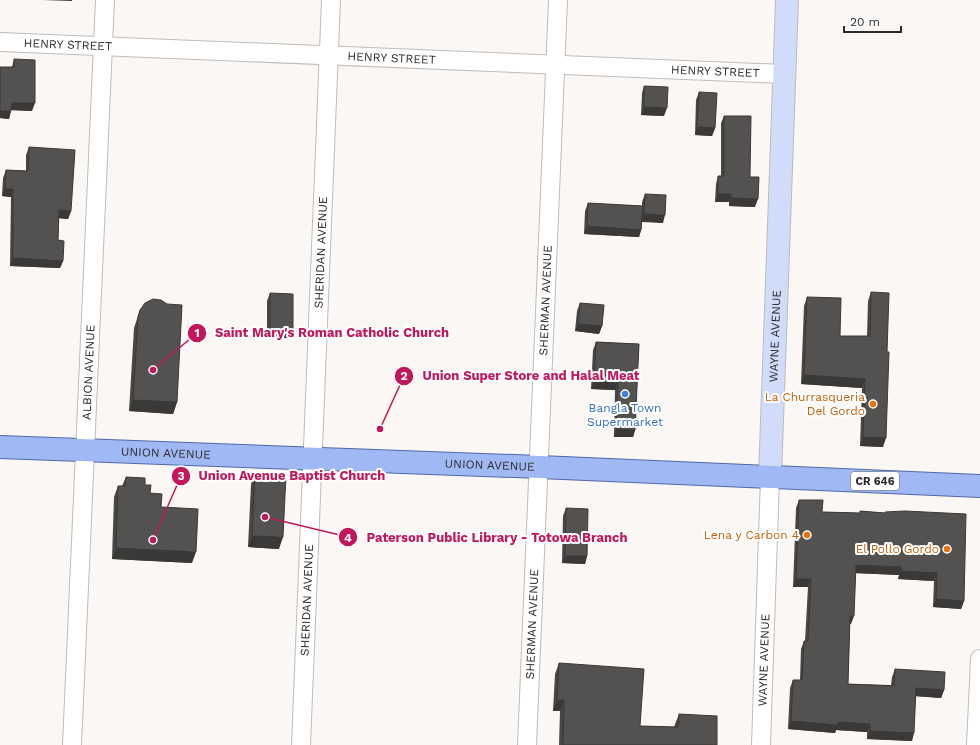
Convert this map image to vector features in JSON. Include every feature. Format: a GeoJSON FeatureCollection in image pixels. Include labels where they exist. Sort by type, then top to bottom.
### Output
{"type":"FeatureCollection","features":[{"type":"Feature","properties":{"kind":"main road","name":"WAYNE AVENUE"},"geometry":{"type":"LineString","coordinates":[[770,477],[787,0]]}},
{"type":"Feature","properties":{"kind":"main road","name":"UNION AVENUE"},"geometry":{"type":"LineString","coordinates":[[0,447],[540,467],[980,486]]}},
{"type":"Feature","properties":{"kind":"street","name":"ALBION AVENUE"},"geometry":{"type":"LineString","coordinates":[[72,745],[105,0]]}},
{"type":"Feature","properties":{"kind":"street","name":"SHERIDAN AVENUE"},"geometry":{"type":"LineString","coordinates":[[301,745],[331,0]]}},
{"type":"Feature","properties":{"kind":"street","name":"SHERMAN AVENUE"},"geometry":{"type":"LineString","coordinates":[[527,745],[540,467],[558,0]]}},
{"type":"Feature","properties":{"kind":"street","name":"HENRY STREET"},"geometry":{"type":"LineString","coordinates":[[0,42],[329,54],[555,66],[784,74]]}},
{"type":"Feature","properties":{"kind":"street","name":"WAYNE AVENUE"},"geometry":{"type":"LineString","coordinates":[[760,745],[770,477]]}},
{"type":"Feature","properties":{"kind":"street"},"geometry":{"type":"LineString","coordinates":[[976,745],[980,659]]}},
{"type":"Feature","properties":{"kind":"building"},"geometry":{"type":"Polygon","coordinates":[[[14,59],[35,60],[35,103],[12,103],[11,111],[0,111],[0,67],[14,67],[14,59]]]}},
{"type":"Feature","properties":{"kind":"building"},"geometry":{"type":"Polygon","coordinates":[[[644,86],[668,87],[667,108],[644,107],[644,86]]]}},
{"type":"Feature","properties":{"kind":"building"},"geometry":{"type":"Polygon","coordinates":[[[699,92],[717,93],[715,128],[697,127],[699,92]]]}},
{"type":"Feature","properties":{"kind":"building"},"geometry":{"type":"Polygon","coordinates":[[[724,116],[751,116],[750,177],[759,177],[758,199],[731,198],[731,194],[718,194],[718,176],[724,176],[724,116]]]}},
{"type":"Feature","properties":{"kind":"building"},"geometry":{"type":"Polygon","coordinates":[[[29,147],[75,150],[71,211],[59,210],[58,240],[64,241],[63,261],[13,258],[13,189],[5,189],[6,170],[28,171],[29,147]]]}},
{"type":"Feature","properties":{"kind":"building"},"geometry":{"type":"Polygon","coordinates":[[[645,194],[666,195],[665,215],[644,214],[645,194]]]}},
{"type":"Feature","properties":{"kind":"building"},"geometry":{"type":"Polygon","coordinates":[[[588,203],[643,206],[641,230],[587,226],[588,203]]]}},
{"type":"Feature","properties":{"kind":"building"},"geometry":{"type":"Polygon","coordinates":[[[871,292],[889,293],[887,352],[889,352],[886,438],[863,437],[865,379],[804,375],[807,297],[841,298],[840,336],[870,336],[871,292]]]}},
{"type":"Feature","properties":{"kind":"building"},"geometry":{"type":"Polygon","coordinates":[[[270,293],[293,294],[293,331],[270,330],[270,293]]]}},
{"type":"Feature","properties":{"kind":"building"},"geometry":{"type":"Polygon","coordinates":[[[153,299],[161,300],[167,304],[182,305],[177,402],[133,400],[138,317],[140,310],[145,303],[153,299]]]}},
{"type":"Feature","properties":{"kind":"building"},"geometry":{"type":"Polygon","coordinates":[[[580,303],[604,305],[602,326],[578,324],[580,303]]]}},
{"type":"Feature","properties":{"kind":"building"},"geometry":{"type":"Polygon","coordinates":[[[596,342],[639,344],[635,430],[616,429],[618,383],[594,382],[596,342]]]}},
{"type":"Feature","properties":{"kind":"building"},"geometry":{"type":"Polygon","coordinates":[[[255,473],[286,475],[283,537],[252,536],[255,473]]]}},
{"type":"Feature","properties":{"kind":"building"},"geometry":{"type":"Polygon","coordinates":[[[126,477],[145,478],[145,485],[151,485],[150,493],[162,494],[161,507],[198,509],[196,552],[116,548],[118,486],[125,486],[126,477]]]}},
{"type":"Feature","properties":{"kind":"building"},"geometry":{"type":"Polygon","coordinates":[[[799,500],[823,500],[822,512],[860,513],[860,511],[885,513],[905,511],[966,514],[964,601],[936,599],[937,573],[901,571],[901,567],[856,565],[854,616],[850,616],[848,684],[894,686],[895,669],[945,672],[944,690],[916,688],[914,733],[870,731],[870,724],[838,722],[837,725],[791,721],[793,680],[802,680],[804,641],[808,641],[811,579],[796,579],[799,500]]]}},
{"type":"Feature","properties":{"kind":"building"},"geometry":{"type":"Polygon","coordinates":[[[566,508],[588,509],[587,556],[565,556],[566,508]]]}},
{"type":"Feature","properties":{"kind":"building"},"geometry":{"type":"Polygon","coordinates":[[[559,663],[644,669],[640,726],[678,727],[679,714],[717,716],[717,745],[563,745],[564,700],[557,700],[559,663]]]}},
{"type":"Feature","properties":{"kind":"place","name":"Saint Mary's Roman Catholic Church"},"geometry":{"type":"Point","coordinates":[153,370]}},
{"type":"Feature","properties":{"kind":"place","name":"Bangla Town Supermarket"},"geometry":{"type":"Point","coordinates":[625,394]}},
{"type":"Feature","properties":{"kind":"place","name":"La Churrasqueria Del Gordo"},"geometry":{"type":"Point","coordinates":[873,404]}},
{"type":"Feature","properties":{"kind":"place","name":"Union Super Store and Halal Meat"},"geometry":{"type":"Point","coordinates":[380,429]}},
{"type":"Feature","properties":{"kind":"place","name":"Paterson Public Library - Totowa Branch"},"geometry":{"type":"Point","coordinates":[265,517]}},
{"type":"Feature","properties":{"kind":"place","name":"Lena y Carbon 4"},"geometry":{"type":"Point","coordinates":[807,535]}},
{"type":"Feature","properties":{"kind":"place","name":"Union Avenue Baptist Church"},"geometry":{"type":"Point","coordinates":[153,540]}},
{"type":"Feature","properties":{"kind":"place","name":"El Pollo Gordo"},"geometry":{"type":"Point","coordinates":[947,549]}}]}
